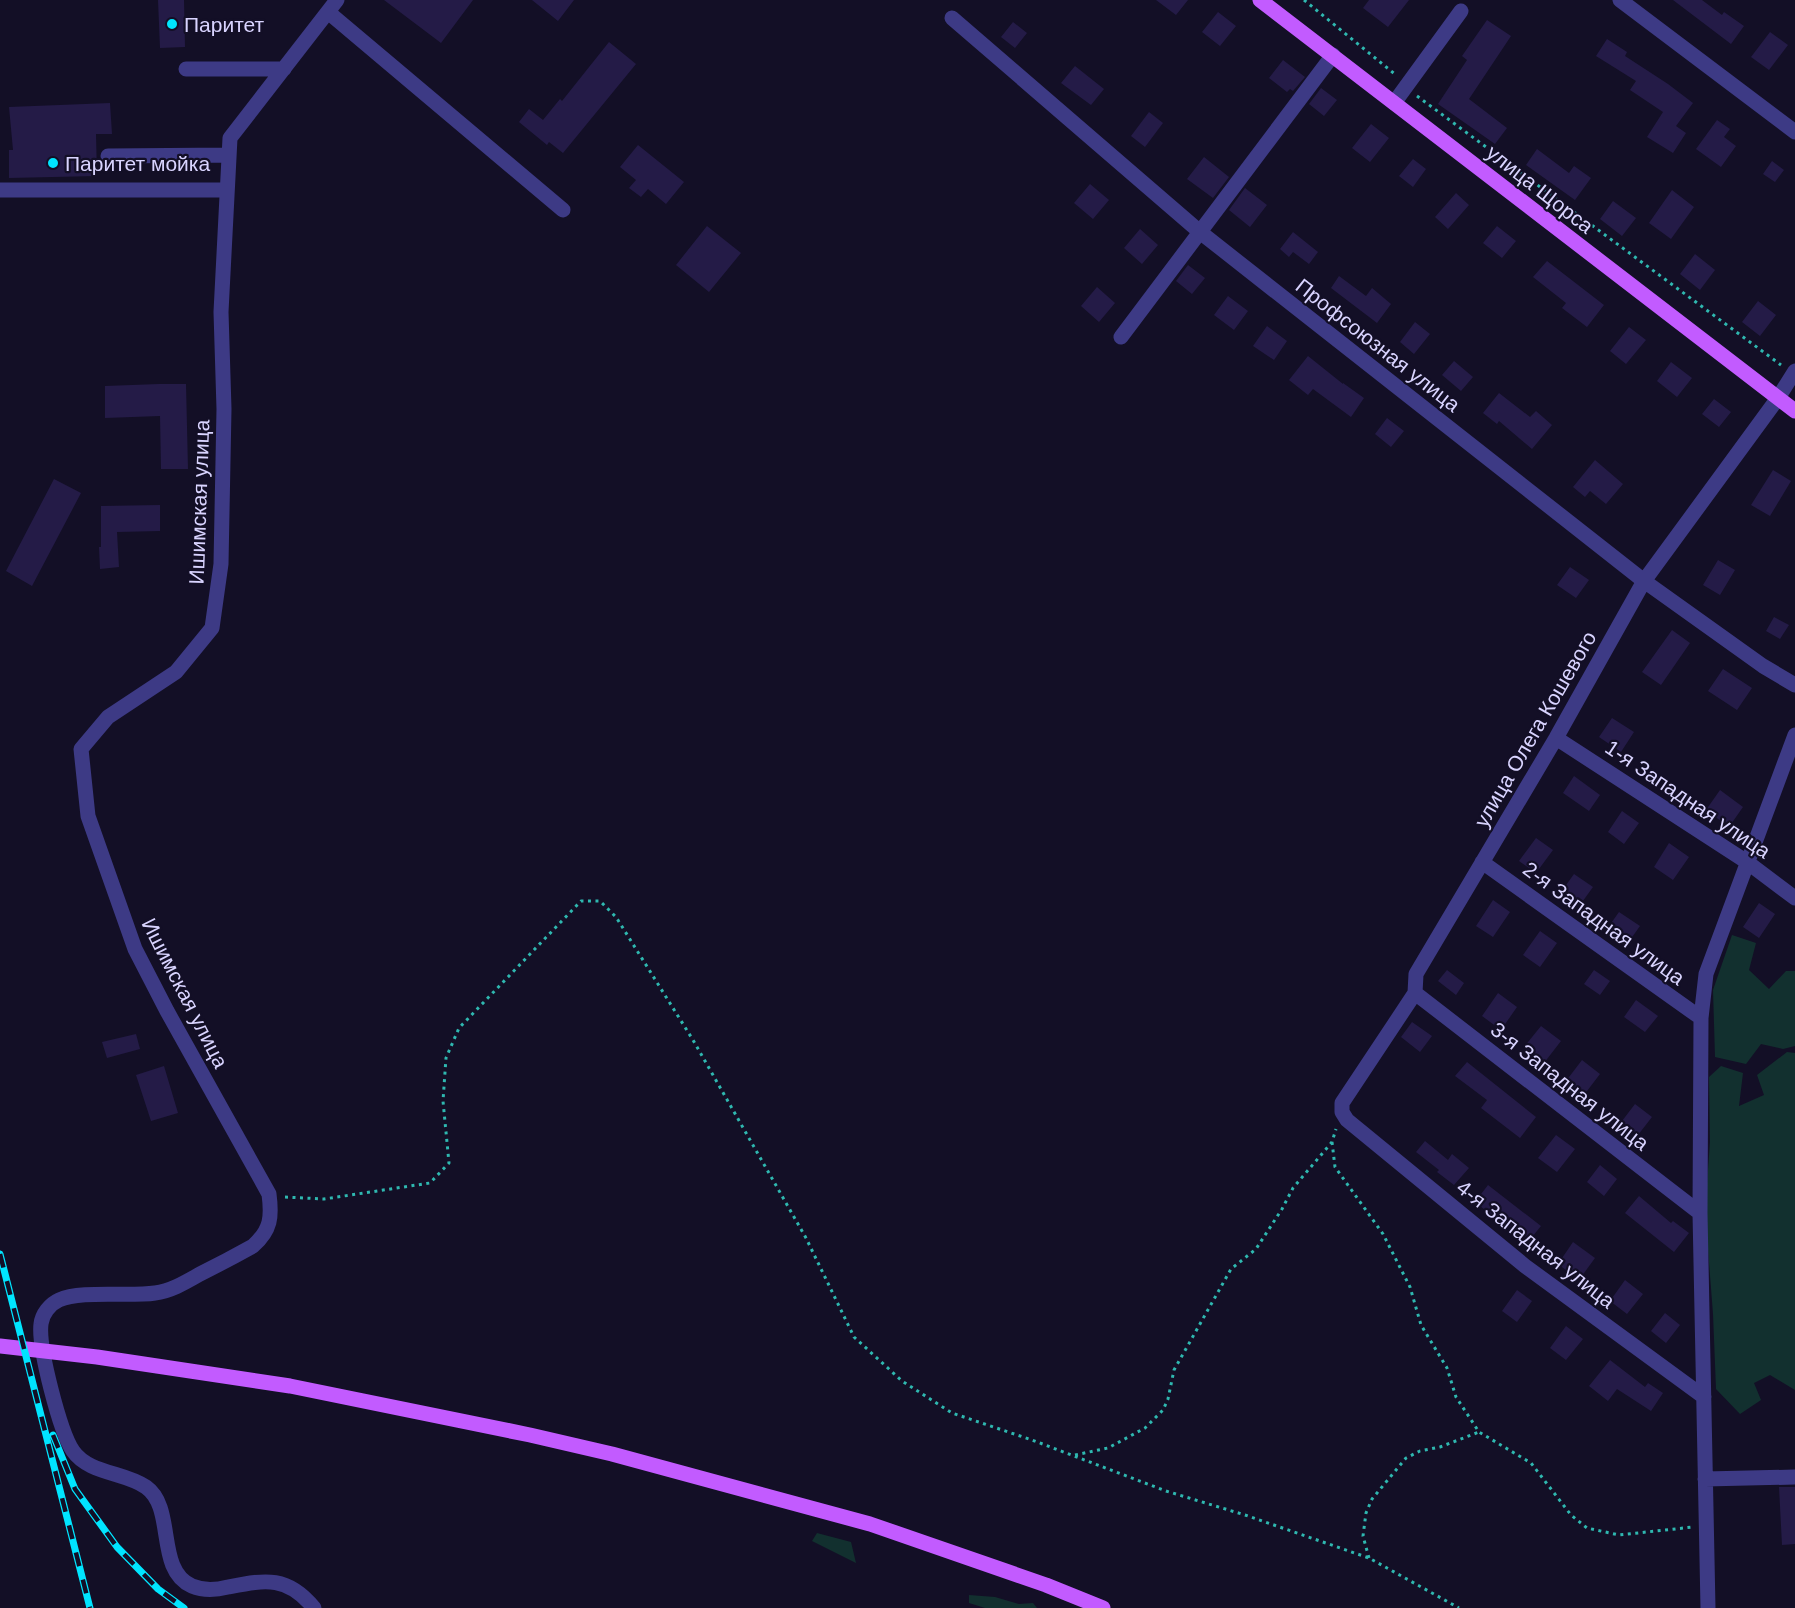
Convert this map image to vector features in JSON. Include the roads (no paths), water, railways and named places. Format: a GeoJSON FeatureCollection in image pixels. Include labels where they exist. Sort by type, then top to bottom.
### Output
{"type":"FeatureCollection","features":[{"type":"Feature","properties":{"kind":"main road","name":"улица Щорса"},"geometry":{"type":"LineString","coordinates":[[1260,0],[1795,411]]}},
{"type":"Feature","properties":{"kind":"main road"},"geometry":{"type":"LineString","coordinates":[[0,1346],[97,1357],[290,1386],[519,1432],[623,1457],[870,1524],[1046,1585],[1103,1608]]}},
{"type":"Feature","properties":{"kind":"street"},"geometry":{"type":"LineString","coordinates":[[1620,0],[1795,132]]}},
{"type":"Feature","properties":{"kind":"street"},"geometry":{"type":"LineString","coordinates":[[333,6],[562,210]]}},
{"type":"Feature","properties":{"kind":"street","name":"Ишимская улица"},"geometry":{"type":"LineString","coordinates":[[314,1608],[304,1596],[285,1585],[268,1581],[204,1590],[190,1585],[178,1574],[170,1557],[159,1501],[148,1488],[137,1481],[85,1462],[73,1451],[50,1387],[41,1323],[47,1309],[58,1300],[73,1296],[156,1293],[173,1288],[253,1246],[263,1237],[269,1223],[271,1208],[268,1194],[135,949],[88,816],[81,749],[108,717],[176,672],[212,628],[221,564],[224,410],[220,312],[230,138],[333,6]]}},
{"type":"Feature","properties":{"kind":"street"},"geometry":{"type":"LineString","coordinates":[[1394,103],[1461,11]]}},
{"type":"Feature","properties":{"kind":"street","name":"Профсоюзная улица"},"geometry":{"type":"LineString","coordinates":[[952,18],[1200,232],[1644,580],[1763,666],[1795,685]]}},
{"type":"Feature","properties":{"kind":"street"},"geometry":{"type":"LineString","coordinates":[[1121,337],[1332,56]]}},
{"type":"Feature","properties":{"kind":"street"},"geometry":{"type":"LineString","coordinates":[[186,69],[284,69]]}},
{"type":"Feature","properties":{"kind":"street"},"geometry":{"type":"LineString","coordinates":[[108,156],[229,155]]}},
{"type":"Feature","properties":{"kind":"street"},"geometry":{"type":"LineString","coordinates":[[0,190],[227,190]]}},
{"type":"Feature","properties":{"kind":"street","name":"улица Олега Кошевого"},"geometry":{"type":"LineString","coordinates":[[1345,1116],[1342,1103],[1415,993],[1416,974],[1556,738],[1644,580],[1794,373]]}},
{"type":"Feature","properties":{"kind":"street"},"geometry":{"type":"LineString","coordinates":[[1708,1608],[1700,1213],[1701,1018],[1706,974],[1795,735]]}},
{"type":"Feature","properties":{"kind":"street","name":"1-я Западная улица"},"geometry":{"type":"LineString","coordinates":[[1556,738],[1747,862],[1795,898]]}},
{"type":"Feature","properties":{"kind":"street","name":"2-я Западная улица"},"geometry":{"type":"LineString","coordinates":[[1482,862],[1701,1018]]}},
{"type":"Feature","properties":{"kind":"street","name":"3-я Западная улица"},"geometry":{"type":"LineString","coordinates":[[1415,993],[1700,1213]]}},
{"type":"Feature","properties":{"kind":"street","name":"4-я Западная улица"},"geometry":{"type":"LineString","coordinates":[[1345,1116],[1525,1266],[1704,1397]]}},
{"type":"Feature","properties":{"kind":"street"},"geometry":{"type":"LineString","coordinates":[[1705,1479],[1795,1477]]}},
{"type":"Feature","properties":{"kind":"railway"},"geometry":{"type":"LineString","coordinates":[[0,1254],[90,1608]]}},
{"type":"Feature","properties":{"kind":"railway"},"geometry":{"type":"LineString","coordinates":[[53,1435],[75,1489],[117,1547],[158,1589],[184,1608]]}},
{"type":"Feature","properties":{"kind":"place","name":"Паритет"},"geometry":{"type":"Point","coordinates":[172,24]}},
{"type":"Feature","properties":{"kind":"place","name":"Паритет мойка"},"geometry":{"type":"Point","coordinates":[53,163]}}]}
